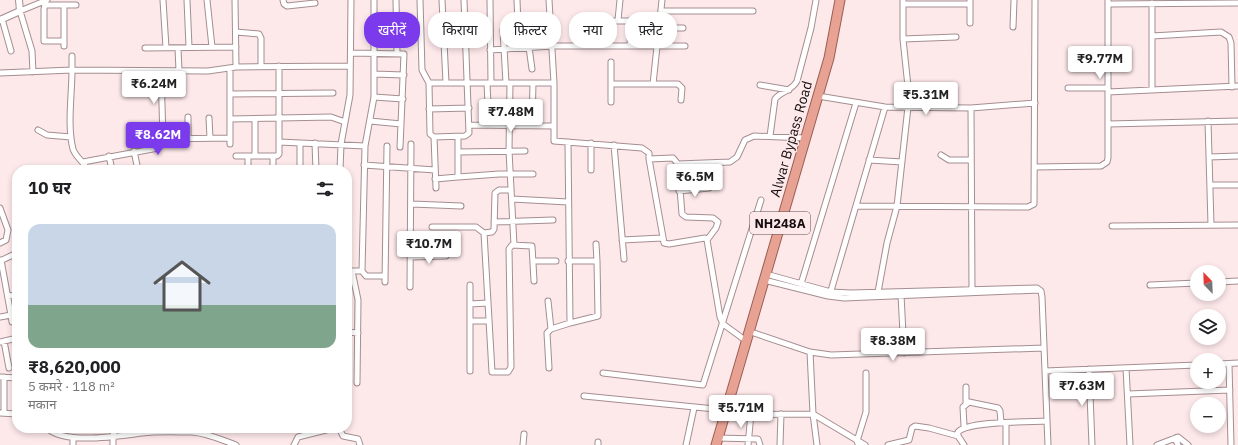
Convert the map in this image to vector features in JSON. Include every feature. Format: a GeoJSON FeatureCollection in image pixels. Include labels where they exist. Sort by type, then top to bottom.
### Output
{"type":"FeatureCollection","features":[{"type":"Feature","properties":{"kind":"highway","name":"Alwar Bypass Road"},"geometry":{"type":"LineString","coordinates":[[716,441],[818,96],[834,34],[840,0]]}},
{"type":"Feature","properties":{"kind":"street"},"geometry":{"type":"LineString","coordinates":[[19,0],[20,12],[32,51],[32,72]]}},
{"type":"Feature","properties":{"kind":"street"},"geometry":{"type":"LineString","coordinates":[[164,0],[166,48]]}},
{"type":"Feature","properties":{"kind":"street"},"geometry":{"type":"LineString","coordinates":[[187,0],[189,47]]}},
{"type":"Feature","properties":{"kind":"street"},"geometry":{"type":"LineString","coordinates":[[207,0],[212,47]]}},
{"type":"Feature","properties":{"kind":"street"},"geometry":{"type":"LineString","coordinates":[[230,144],[230,94],[236,47],[235,0]]}},
{"type":"Feature","properties":{"kind":"street"},"geometry":{"type":"LineString","coordinates":[[283,0],[284,4],[287,6],[315,3]]}},
{"type":"Feature","properties":{"kind":"street"},"geometry":{"type":"LineString","coordinates":[[340,165],[341,144],[350,95],[351,0]]}},
{"type":"Feature","properties":{"kind":"street"},"geometry":{"type":"LineString","coordinates":[[374,0],[374,97],[365,146],[362,271],[366,276],[386,276]]}},
{"type":"Feature","properties":{"kind":"street"},"geometry":{"type":"LineString","coordinates":[[396,0],[397,53]]}},
{"type":"Feature","properties":{"kind":"street"},"geometry":{"type":"LineString","coordinates":[[420,0],[422,70],[429,83],[430,134],[434,137],[436,188]]}},
{"type":"Feature","properties":{"kind":"street"},"geometry":{"type":"LineString","coordinates":[[442,0],[446,83]]}},
{"type":"Feature","properties":{"kind":"street"},"geometry":{"type":"LineString","coordinates":[[434,137],[468,135],[469,108],[464,0]]}},
{"type":"Feature","properties":{"kind":"street"},"geometry":{"type":"LineString","coordinates":[[489,125],[490,0]]}},
{"type":"Feature","properties":{"kind":"street"},"geometry":{"type":"LineString","coordinates":[[517,0],[518,12]]}},
{"type":"Feature","properties":{"kind":"street"},"geometry":{"type":"LineString","coordinates":[[549,0],[550,12]]}},
{"type":"Feature","properties":{"kind":"street"},"geometry":{"type":"LineString","coordinates":[[620,0],[618,20],[625,20]]}},
{"type":"Feature","properties":{"kind":"street"},"geometry":{"type":"LineString","coordinates":[[662,0],[661,11],[753,11]]}},
{"type":"Feature","properties":{"kind":"street"},"geometry":{"type":"LineString","coordinates":[[770,136],[775,99],[777,96],[795,86],[797,81],[811,28],[816,0]]}},
{"type":"Feature","properties":{"kind":"street"},"geometry":{"type":"LineString","coordinates":[[1013,27],[1014,0]]}},
{"type":"Feature","properties":{"kind":"street"},"geometry":{"type":"LineString","coordinates":[[856,206],[1028,207],[1034,204],[1035,0]]}},
{"type":"Feature","properties":{"kind":"street"},"geometry":{"type":"LineString","coordinates":[[46,1],[44,41],[64,44],[64,5]]}},
{"type":"Feature","properties":{"kind":"street"},"geometry":{"type":"LineString","coordinates":[[11,51],[1,19],[46,1],[64,5],[76,5]]}},
{"type":"Feature","properties":{"kind":"street"},"geometry":{"type":"LineString","coordinates":[[878,292],[887,243],[897,206],[908,107],[903,39],[903,2],[970,2],[970,23]]}},
{"type":"Feature","properties":{"kind":"street"},"geometry":{"type":"LineString","coordinates":[[1035,167],[1102,166],[1108,158],[1108,2],[1152,4],[1238,2]]}},
{"type":"Feature","properties":{"kind":"street"},"geometry":{"type":"LineString","coordinates":[[1152,4],[1152,90]]}},
{"type":"Feature","properties":{"kind":"street"},"geometry":{"type":"LineString","coordinates":[[677,28],[683,28]]}},
{"type":"Feature","properties":{"kind":"street"},"geometry":{"type":"LineString","coordinates":[[236,32],[259,34],[261,38],[261,66]]}},
{"type":"Feature","properties":{"kind":"street"},"geometry":{"type":"LineString","coordinates":[[1152,36],[1221,32],[1226,34],[1231,43],[1232,87]]}},
{"type":"Feature","properties":{"kind":"street"},"geometry":{"type":"LineString","coordinates":[[903,39],[956,37]]}},
{"type":"Feature","properties":{"kind":"street"},"geometry":{"type":"LineString","coordinates":[[677,46],[685,46]]}},
{"type":"Feature","properties":{"kind":"street"},"geometry":{"type":"LineString","coordinates":[[145,48],[236,47]]}},
{"type":"Feature","properties":{"kind":"street"},"geometry":{"type":"LineString","coordinates":[[178,48],[179,71]]}},
{"type":"Feature","properties":{"kind":"street"},"geometry":{"type":"LineString","coordinates":[[490,50],[530,48],[532,69]]}},
{"type":"Feature","properties":{"kind":"street"},"geometry":{"type":"LineString","coordinates":[[553,48],[554,141],[642,148],[649,154],[662,238],[667,245],[702,237],[707,240]]}},
{"type":"Feature","properties":{"kind":"street"},"geometry":{"type":"LineString","coordinates":[[653,84],[657,48]]}},
{"type":"Feature","properties":{"kind":"street"},"geometry":{"type":"LineString","coordinates":[[484,233],[491,369],[494,372],[508,372],[511,367],[510,249],[514,245],[508,151],[508,83],[504,49]]}},
{"type":"Feature","properties":{"kind":"street"},"geometry":{"type":"LineString","coordinates":[[351,53],[404,54],[400,147]]}},
{"type":"Feature","properties":{"kind":"street"},"geometry":{"type":"LineString","coordinates":[[72,56],[71,137],[75,155],[84,165]]}},
{"type":"Feature","properties":{"kind":"street"},"geometry":{"type":"LineString","coordinates":[[611,62],[611,102]]}},
{"type":"Feature","properties":{"kind":"street"},"geometry":{"type":"LineString","coordinates":[[0,72],[72,70],[179,71],[261,66],[350,66]]}},
{"type":"Feature","properties":{"kind":"street"},"geometry":{"type":"LineString","coordinates":[[236,156],[273,156],[279,154],[280,66]]}},
{"type":"Feature","properties":{"kind":"street"},"geometry":{"type":"LineString","coordinates":[[83,162],[134,151],[158,148],[163,143],[161,71]]}},
{"type":"Feature","properties":{"kind":"street"},"geometry":{"type":"LineString","coordinates":[[374,74],[404,75]]}},
{"type":"Feature","properties":{"kind":"street"},"geometry":{"type":"LineString","coordinates":[[429,83],[554,83]]}},
{"type":"Feature","properties":{"kind":"street"},"geometry":{"type":"LineString","coordinates":[[532,125],[534,83]]}},
{"type":"Feature","properties":{"kind":"street"},"geometry":{"type":"LineString","coordinates":[[611,84],[678,84],[682,88],[681,100]]}},
{"type":"Feature","properties":{"kind":"street"},"geometry":{"type":"LineString","coordinates":[[760,85],[790,90]]}},
{"type":"Feature","properties":{"kind":"street"},"geometry":{"type":"LineString","coordinates":[[1068,88],[1152,90],[1238,86]]}},
{"type":"Feature","properties":{"kind":"street"},"geometry":{"type":"LineString","coordinates":[[230,94],[333,94]]}},
{"type":"Feature","properties":{"kind":"street"},"geometry":{"type":"LineString","coordinates":[[818,96],[885,107],[971,108],[1035,103]]}},
{"type":"Feature","properties":{"kind":"street"},"geometry":{"type":"LineString","coordinates":[[374,97],[403,99]]}},
{"type":"Feature","properties":{"kind":"street"},"geometry":{"type":"LineString","coordinates":[[801,284],[856,103]]}},
{"type":"Feature","properties":{"kind":"street"},"geometry":{"type":"LineString","coordinates":[[830,294],[885,107]]}},
{"type":"Feature","properties":{"kind":"street"},"geometry":{"type":"LineString","coordinates":[[429,109],[469,108]]}},
{"type":"Feature","properties":{"kind":"street"},"geometry":{"type":"LineString","coordinates":[[971,108],[970,206],[972,291]]}},
{"type":"Feature","properties":{"kind":"street"},"geometry":{"type":"LineString","coordinates":[[188,117],[188,139]]}},
{"type":"Feature","properties":{"kind":"street"},"geometry":{"type":"LineString","coordinates":[[230,119],[331,117],[345,122]]}},
{"type":"Feature","properties":{"kind":"street"},"geometry":{"type":"LineString","coordinates":[[209,118],[210,138]]}},
{"type":"Feature","properties":{"kind":"street"},"geometry":{"type":"LineString","coordinates":[[255,156],[256,119]]}},
{"type":"Feature","properties":{"kind":"street"},"geometry":{"type":"LineString","coordinates":[[370,121],[401,124]]}},
{"type":"Feature","properties":{"kind":"street"},"geometry":{"type":"LineString","coordinates":[[1108,124],[1238,121]]}},
{"type":"Feature","properties":{"kind":"street"},"geometry":{"type":"LineString","coordinates":[[1208,122],[1211,225]]}},
{"type":"Feature","properties":{"kind":"street"},"geometry":{"type":"LineString","coordinates":[[469,126],[509,124],[553,126]]}},
{"type":"Feature","properties":{"kind":"street"},"geometry":{"type":"LineString","coordinates":[[38,130],[47,134],[71,137]]}},
{"type":"Feature","properties":{"kind":"street"},"geometry":{"type":"LineString","coordinates":[[458,136],[458,177]]}},
{"type":"Feature","properties":{"kind":"street"},"geometry":{"type":"LineString","coordinates":[[678,164],[730,162],[738,157],[745,140],[754,136],[806,138]]}},
{"type":"Feature","properties":{"kind":"street"},"geometry":{"type":"LineString","coordinates":[[163,139],[230,138]]}},
{"type":"Feature","properties":{"kind":"street"},"geometry":{"type":"LineString","coordinates":[[279,142],[365,146]]}},
{"type":"Feature","properties":{"kind":"street"},"geometry":{"type":"LineString","coordinates":[[568,142],[568,261],[570,323]]}},
{"type":"Feature","properties":{"kind":"street"},"geometry":{"type":"LineString","coordinates":[[300,143],[300,165]]}},
{"type":"Feature","properties":{"kind":"street"},"geometry":{"type":"LineString","coordinates":[[315,143],[316,165]]}},
{"type":"Feature","properties":{"kind":"street"},"geometry":{"type":"LineString","coordinates":[[591,143],[591,170]]}},
{"type":"Feature","properties":{"kind":"street"},"geometry":{"type":"LineString","coordinates":[[410,287],[412,144]]}},
{"type":"Feature","properties":{"kind":"street"},"geometry":{"type":"LineString","coordinates":[[614,145],[624,259]]}},
{"type":"Feature","properties":{"kind":"street"},"geometry":{"type":"LineString","coordinates":[[385,282],[387,146]]}},
{"type":"Feature","properties":{"kind":"street"},"geometry":{"type":"LineString","coordinates":[[134,151],[137,165]]}},
{"type":"Feature","properties":{"kind":"street"},"geometry":{"type":"LineString","coordinates":[[458,152],[525,151]]}},
{"type":"Feature","properties":{"kind":"street"},"geometry":{"type":"LineString","coordinates":[[941,155],[949,160],[970,160]]}},
{"type":"Feature","properties":{"kind":"street"},"geometry":{"type":"LineString","coordinates":[[109,156],[111,165]]}},
{"type":"Feature","properties":{"kind":"street"},"geometry":{"type":"LineString","coordinates":[[248,156],[248,165]]}},
{"type":"Feature","properties":{"kind":"street"},"geometry":{"type":"LineString","coordinates":[[273,156],[273,165]]}},
{"type":"Feature","properties":{"kind":"street"},"geometry":{"type":"LineString","coordinates":[[1209,157],[1238,156]]}},
{"type":"Feature","properties":{"kind":"street"},"geometry":{"type":"LineString","coordinates":[[649,159],[673,158],[678,164],[679,191],[683,216],[716,219],[718,225],[707,240],[717,306],[723,324],[747,336],[810,352],[832,355],[1044,348]]}},
{"type":"Feature","properties":{"kind":"street"},"geometry":{"type":"LineString","coordinates":[[869,160],[902,162]]}},
{"type":"Feature","properties":{"kind":"street"},"geometry":{"type":"LineString","coordinates":[[364,165],[435,170]]}},
{"type":"Feature","properties":{"kind":"street"},"geometry":{"type":"LineString","coordinates":[[435,179],[533,174]]}},
{"type":"Feature","properties":{"kind":"street"},"geometry":{"type":"LineString","coordinates":[[1210,185],[1238,185]]}},
{"type":"Feature","properties":{"kind":"street"},"geometry":{"type":"LineString","coordinates":[[679,191],[709,188]]}},
{"type":"Feature","properties":{"kind":"street"},"geometry":{"type":"LineString","coordinates":[[432,227],[476,227],[484,233],[493,231],[495,193],[499,190],[511,190]]}},
{"type":"Feature","properties":{"kind":"street"},"geometry":{"type":"LineString","coordinates":[[512,199],[568,202]]}},
{"type":"Feature","properties":{"kind":"street"},"geometry":{"type":"LineString","coordinates":[[603,373],[703,385],[761,200]]}},
{"type":"Feature","properties":{"kind":"street"},"geometry":{"type":"LineString","coordinates":[[412,204],[461,206]]}},
{"type":"Feature","properties":{"kind":"street"},"geometry":{"type":"LineString","coordinates":[[0,208],[8,235],[6,240],[0,243]]}},
{"type":"Feature","properties":{"kind":"street"},"geometry":{"type":"LineString","coordinates":[[494,222],[552,220]]}},
{"type":"Feature","properties":{"kind":"street"},"geometry":{"type":"LineString","coordinates":[[1112,226],[1238,224]]}},
{"type":"Feature","properties":{"kind":"street"},"geometry":{"type":"LineString","coordinates":[[622,240],[662,238]]}},
{"type":"Feature","properties":{"kind":"street"},"geometry":{"type":"LineString","coordinates":[[549,368],[547,333],[551,328],[598,316],[596,244]]}},
{"type":"Feature","properties":{"kind":"street"},"geometry":{"type":"LineString","coordinates":[[514,245],[532,246],[534,281]]}},
{"type":"Feature","properties":{"kind":"street"},"geometry":{"type":"LineString","coordinates":[[12,255],[0,260],[12,322]]}},
{"type":"Feature","properties":{"kind":"street"},"geometry":{"type":"LineString","coordinates":[[411,257],[446,256]]}},
{"type":"Feature","properties":{"kind":"street"},"geometry":{"type":"LineString","coordinates":[[534,261],[556,261]]}},
{"type":"Feature","properties":{"kind":"street"},"geometry":{"type":"LineString","coordinates":[[568,261],[597,261]]}},
{"type":"Feature","properties":{"kind":"street"},"geometry":{"type":"LineString","coordinates":[[352,271],[362,271]]}},
{"type":"Feature","properties":{"kind":"street"},"geometry":{"type":"LineString","coordinates":[[765,277],[801,284],[830,294],[1039,290],[1042,297],[1048,445]]}},
{"type":"Feature","properties":{"kind":"street"},"geometry":{"type":"LineString","coordinates":[[765,277],[844,298],[972,291]]}},
{"type":"Feature","properties":{"kind":"street"},"geometry":{"type":"LineString","coordinates":[[352,281],[358,300],[357,383]]}},
{"type":"Feature","properties":{"kind":"street"},"geometry":{"type":"LineString","coordinates":[[1226,282],[1238,281]]}},
{"type":"Feature","properties":{"kind":"street"},"geometry":{"type":"LineString","coordinates":[[1150,285],[1190,283]]}},
{"type":"Feature","properties":{"kind":"street"},"geometry":{"type":"LineString","coordinates":[[470,285],[470,371]]}},
{"type":"Feature","properties":{"kind":"street"},"geometry":{"type":"LineString","coordinates":[[8,296],[12,296]]}},
{"type":"Feature","properties":{"kind":"street"},"geometry":{"type":"LineString","coordinates":[[901,296],[904,353]]}},
{"type":"Feature","properties":{"kind":"street"},"geometry":{"type":"LineString","coordinates":[[548,301],[551,328]]}},
{"type":"Feature","properties":{"kind":"street"},"geometry":{"type":"LineString","coordinates":[[470,304],[488,303]]}},
{"type":"Feature","properties":{"kind":"street"},"geometry":{"type":"LineString","coordinates":[[0,317],[10,315]]}},
{"type":"Feature","properties":{"kind":"street"},"geometry":{"type":"LineString","coordinates":[[470,321],[488,321]]}},
{"type":"Feature","properties":{"kind":"street"},"geometry":{"type":"LineString","coordinates":[[352,332],[358,333]]}},
{"type":"Feature","properties":{"kind":"street"},"geometry":{"type":"LineString","coordinates":[[9,368],[2,341],[12,339]]}},
{"type":"Feature","properties":{"kind":"street"},"geometry":{"type":"LineString","coordinates":[[810,352],[813,414],[817,445]]}},
{"type":"Feature","properties":{"kind":"street"},"geometry":{"type":"LineString","coordinates":[[1231,445],[1229,364],[1238,364]]}},
{"type":"Feature","properties":{"kind":"street"},"geometry":{"type":"LineString","coordinates":[[1045,371],[1190,365]]}},
{"type":"Feature","properties":{"kind":"street"},"geometry":{"type":"LineString","coordinates":[[1126,368],[1130,445]]}},
{"type":"Feature","properties":{"kind":"street"},"geometry":{"type":"LineString","coordinates":[[1089,369],[1092,445]]}},
{"type":"Feature","properties":{"kind":"street"},"geometry":{"type":"LineString","coordinates":[[858,443],[866,412],[866,373]]}},
{"type":"Feature","properties":{"kind":"street"},"geometry":{"type":"LineString","coordinates":[[12,378],[2,377],[2,413],[12,414]]}},
{"type":"Feature","properties":{"kind":"street"},"geometry":{"type":"LineString","coordinates":[[964,426],[963,407],[966,403],[966,387]]}},
{"type":"Feature","properties":{"kind":"street"},"geometry":{"type":"LineString","coordinates":[[1128,394],[1230,390]]}},
{"type":"Feature","properties":{"kind":"street"},"geometry":{"type":"LineString","coordinates":[[584,396],[724,412],[751,414],[813,414],[858,443],[865,445]]}},
{"type":"Feature","properties":{"kind":"street"},"geometry":{"type":"LineString","coordinates":[[966,403],[969,402],[998,408],[1004,423],[1006,445]]}},
{"type":"Feature","properties":{"kind":"street"},"geometry":{"type":"LineString","coordinates":[[686,445],[694,408]]}},
{"type":"Feature","properties":{"kind":"street"},"geometry":{"type":"LineString","coordinates":[[748,445],[751,414]]}},
{"type":"Feature","properties":{"kind":"street"},"geometry":{"type":"LineString","coordinates":[[780,445],[781,414]]}},
{"type":"Feature","properties":{"kind":"street"},"geometry":{"type":"LineString","coordinates":[[958,436],[958,432],[964,426],[1047,421]]}},
{"type":"Feature","properties":{"kind":"street"},"geometry":{"type":"LineString","coordinates":[[888,445],[909,440],[912,428],[915,426],[934,429],[958,436],[964,445]]}},
{"type":"Feature","properties":{"kind":"street"},"geometry":{"type":"LineString","coordinates":[[51,433],[73,439],[114,437],[143,433]]}},
{"type":"Feature","properties":{"kind":"street"},"geometry":{"type":"LineString","coordinates":[[113,433],[114,437],[113,445]]}},
{"type":"Feature","properties":{"kind":"street"},"geometry":{"type":"LineString","coordinates":[[196,433],[236,445]]}},
{"type":"Feature","properties":{"kind":"street"},"geometry":{"type":"LineString","coordinates":[[294,445],[298,437],[314,433]]}},
{"type":"Feature","properties":{"kind":"street"},"geometry":{"type":"LineString","coordinates":[[342,433],[343,436],[358,438],[360,445]]}},
{"type":"Feature","properties":{"kind":"street"},"geometry":{"type":"LineString","coordinates":[[523,445],[524,434]]}},
{"type":"Feature","properties":{"kind":"street"},"geometry":{"type":"LineString","coordinates":[[1157,445],[1180,437],[1188,445]]}},
{"type":"Feature","properties":{"kind":"street"},"geometry":{"type":"LineString","coordinates":[[716,441],[749,438],[758,439],[760,445]]}},
{"type":"Feature","properties":{"kind":"street"},"geometry":{"type":"LineString","coordinates":[[1175,438],[1178,445]]}},
{"type":"Feature","properties":{"kind":"street"},"geometry":{"type":"LineString","coordinates":[[73,439],[73,445]]}}]}
